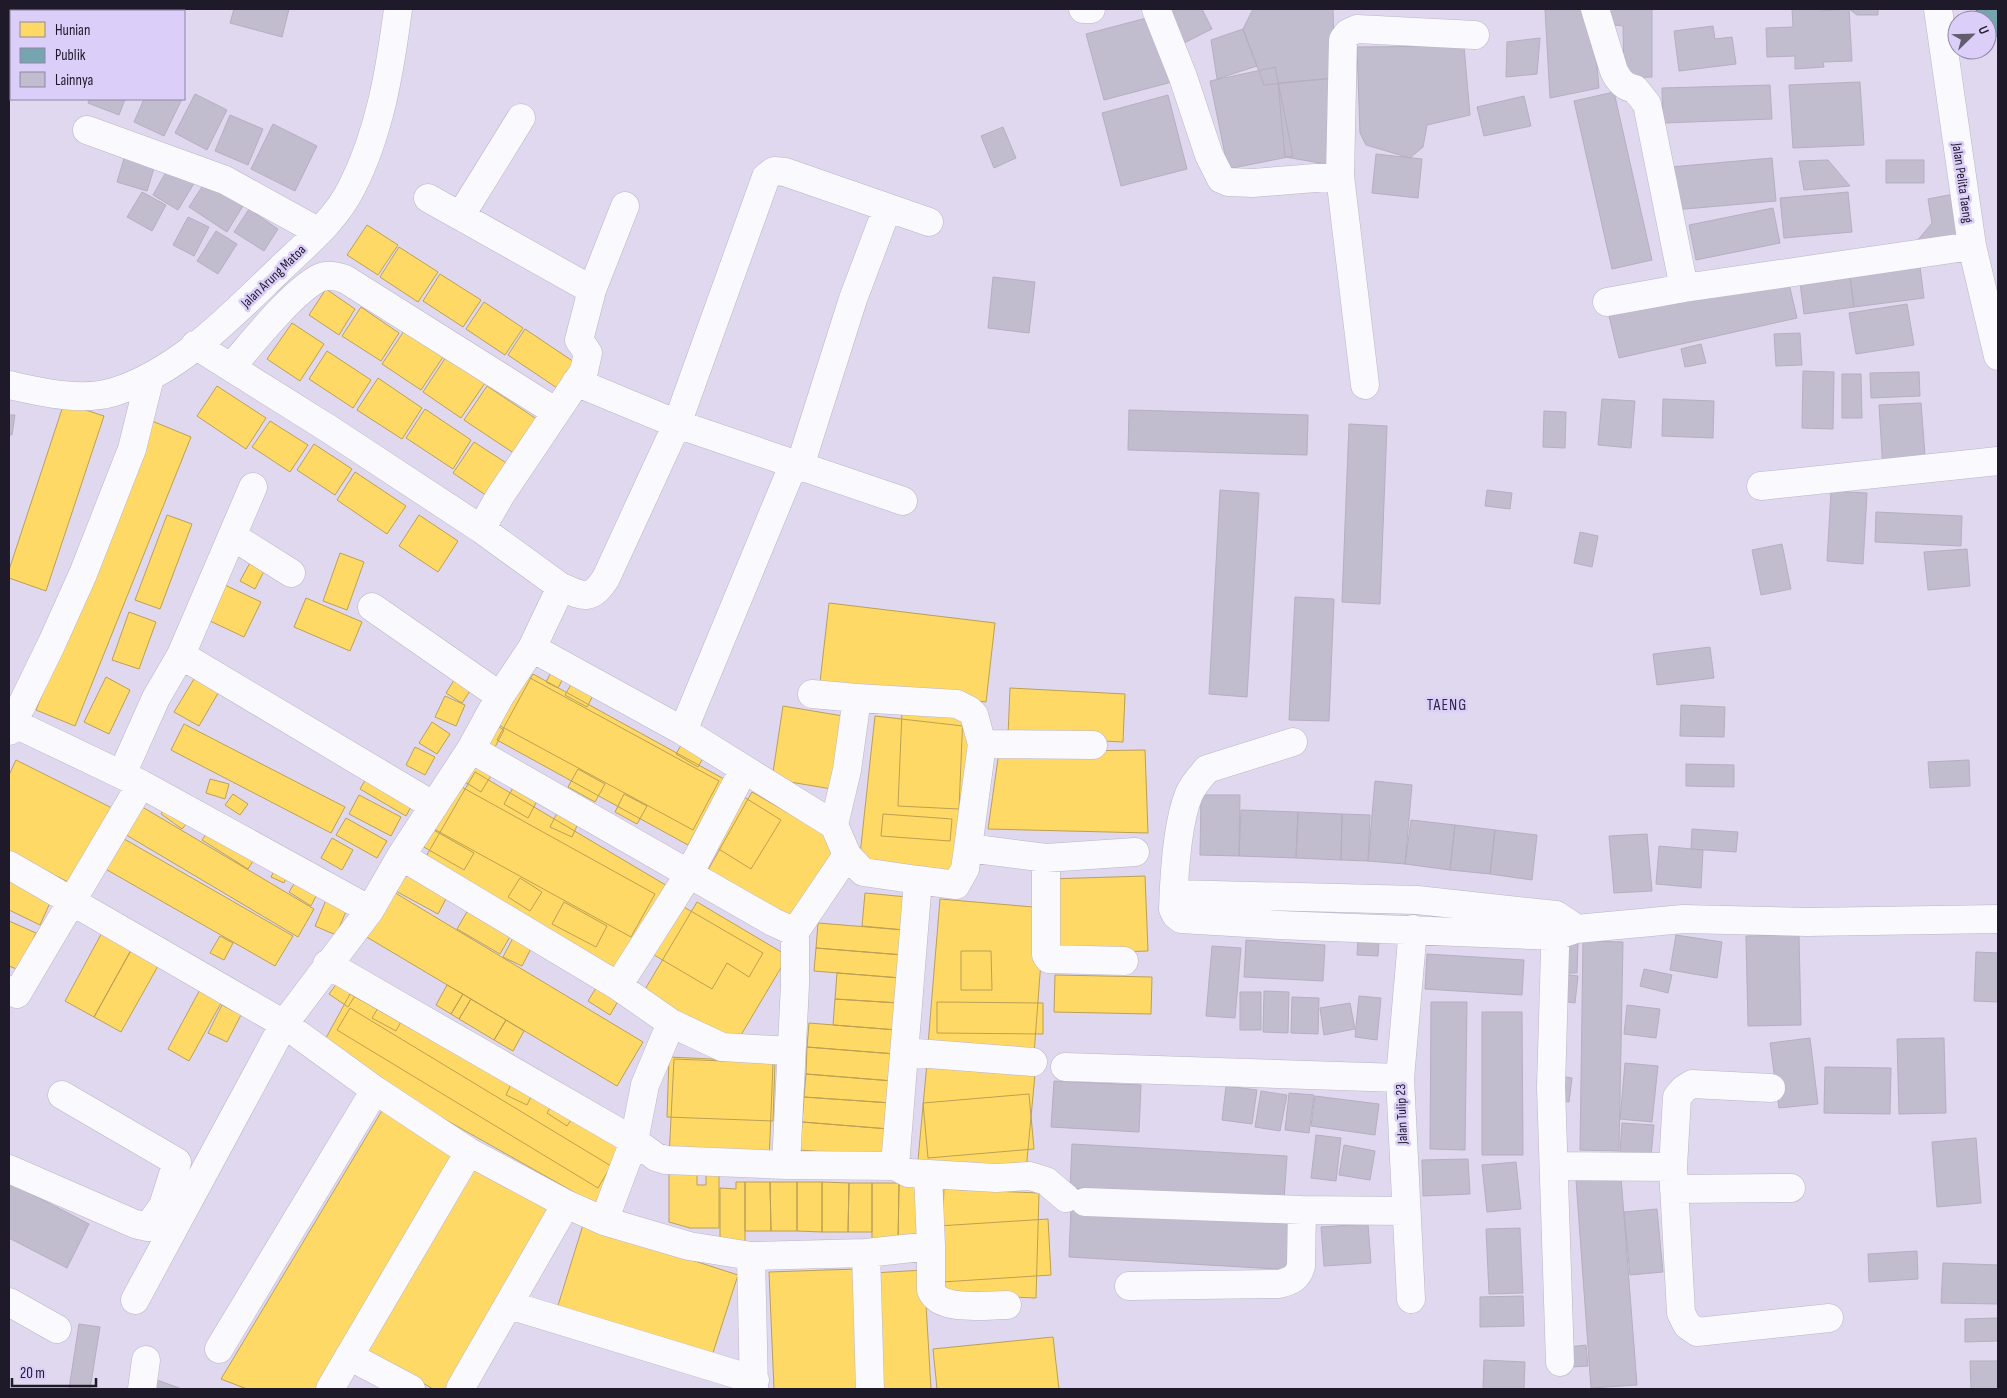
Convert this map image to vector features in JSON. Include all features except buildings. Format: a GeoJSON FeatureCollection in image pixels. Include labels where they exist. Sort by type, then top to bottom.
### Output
{"type":"FeatureCollection","features":[{"type":"Feature","properties":{"kind":"street","name":"Jalan Arung Matoa"},"geometry":{"type":"LineString","coordinates":[[9,385],[42,392],[90,395],[112,392],[150,378],[239,309],[319,232],[351,189],[374,136],[391,59],[398,9]]}},
{"type":"Feature","properties":{"kind":"street"},"geometry":{"type":"LineString","coordinates":[[1083,9],[1091,9]]}},
{"type":"Feature","properties":{"kind":"street"},"geometry":{"type":"LineString","coordinates":[[1156,9],[1183,77],[1209,155],[1222,179],[1228,182],[1253,183],[1340,176]]}},
{"type":"Feature","properties":{"kind":"street"},"geometry":{"type":"LineString","coordinates":[[1595,9],[1619,81],[1627,88],[1635,89],[1647,104],[1684,288]]}},
{"type":"Feature","properties":{"kind":"street","name":"Jalan Pelita Taeng"},"geometry":{"type":"LineString","coordinates":[[1938,9],[1972,246],[1998,356]]}},
{"type":"Feature","properties":{"kind":"street"},"geometry":{"type":"LineString","coordinates":[[1365,385],[1340,176],[1343,40],[1348,33],[1357,29],[1476,36]]}},
{"type":"Feature","properties":{"kind":"street"},"geometry":{"type":"LineString","coordinates":[[461,215],[521,118]]}},
{"type":"Feature","properties":{"kind":"street"},"geometry":{"type":"LineString","coordinates":[[88,130],[225,180],[319,232]]}},
{"type":"Feature","properties":{"kind":"street"},"geometry":{"type":"LineString","coordinates":[[195,345],[232,366],[481,529],[561,588],[582,596],[591,595],[599,590],[606,578],[677,424],[766,177],[774,171],[785,172],[826,184],[887,209],[929,222]]}},
{"type":"Feature","properties":{"kind":"street"},"geometry":{"type":"LineString","coordinates":[[428,198],[592,290]]}},
{"type":"Feature","properties":{"kind":"street"},"geometry":{"type":"LineString","coordinates":[[481,529],[500,496],[584,371],[588,359],[586,348],[581,346],[579,340],[592,290],[625,206]]}},
{"type":"Feature","properties":{"kind":"street"},"geometry":{"type":"LineString","coordinates":[[683,731],[797,465],[853,300],[887,209]]}},
{"type":"Feature","properties":{"kind":"street"},"geometry":{"type":"LineString","coordinates":[[1606,302],[1684,288],[1972,246]]}},
{"type":"Feature","properties":{"kind":"street"},"geometry":{"type":"LineString","coordinates":[[232,366],[274,317],[308,286],[320,278],[335,276],[345,279],[556,412]]}},
{"type":"Feature","properties":{"kind":"street"},"geometry":{"type":"LineString","coordinates":[[150,378],[129,458],[75,592],[10,725],[131,779],[370,910]]}},
{"type":"Feature","properties":{"kind":"street"},"geometry":{"type":"LineString","coordinates":[[576,382],[677,424],[903,501]]}},
{"type":"Feature","properties":{"kind":"street"},"geometry":{"type":"LineString","coordinates":[[1761,486],[1998,461]]}},
{"type":"Feature","properties":{"kind":"street"},"geometry":{"type":"LineString","coordinates":[[9,990],[17,994],[72,901],[131,779],[156,698],[181,654],[253,487]]}},
{"type":"Feature","properties":{"kind":"street"},"geometry":{"type":"LineString","coordinates":[[232,536],[291,573]]}},
{"type":"Feature","properties":{"kind":"street"},"geometry":{"type":"LineString","coordinates":[[135,1300],[284,1024],[327,964],[370,910],[401,856],[471,749],[500,696],[532,648],[561,588]]}},
{"type":"Feature","properties":{"kind":"street"},"geometry":{"type":"LineString","coordinates":[[372,607],[500,696]]}},
{"type":"Feature","properties":{"kind":"street"},"geometry":{"type":"LineString","coordinates":[[532,648],[683,731],[834,825],[847,856],[863,872],[956,885],[965,869],[982,744],[976,720],[969,710],[961,705],[812,694]]}},
{"type":"Feature","properties":{"kind":"street"},"geometry":{"type":"LineString","coordinates":[[181,654],[434,806]]}},
{"type":"Feature","properties":{"kind":"street"},"geometry":{"type":"LineString","coordinates":[[834,825],[847,770],[857,698]]}},
{"type":"Feature","properties":{"kind":"street"},"geometry":{"type":"LineString","coordinates":[[1293,742],[1207,769],[1198,779],[1189,794],[1181,823],[1174,894],[1176,915],[1187,921],[1413,929],[1563,927],[1683,919],[1807,922],[1998,919]]}},
{"type":"Feature","properties":{"kind":"street"},"geometry":{"type":"LineString","coordinates":[[982,744],[1093,746]]}},
{"type":"Feature","properties":{"kind":"street"},"geometry":{"type":"LineString","coordinates":[[471,749],[688,874],[773,922],[795,932]]}},
{"type":"Feature","properties":{"kind":"street"},"geometry":{"type":"LineString","coordinates":[[618,986],[688,874],[744,769]]}},
{"type":"Feature","properties":{"kind":"street"},"geometry":{"type":"LineString","coordinates":[[968,848],[1046,858],[1135,852]]}},
{"type":"Feature","properties":{"kind":"street"},"geometry":{"type":"LineString","coordinates":[[401,856],[618,986],[671,1023],[722,1047],[790,1051]]}},
{"type":"Feature","properties":{"kind":"street"},"geometry":{"type":"LineString","coordinates":[[786,1165],[790,1051],[796,968],[795,932],[847,856]]}},
{"type":"Feature","properties":{"kind":"street"},"geometry":{"type":"LineString","coordinates":[[1046,858],[1046,955],[1049,959],[1124,962]]}},
{"type":"Feature","properties":{"kind":"street"},"geometry":{"type":"LineString","coordinates":[[9,865],[284,1024],[375,1090],[469,1152],[566,1204],[604,1221],[689,1246],[751,1256],[866,1253],[931,1246]]}},
{"type":"Feature","properties":{"kind":"street"},"geometry":{"type":"LineString","coordinates":[[895,1166],[918,880]]}},
{"type":"Feature","properties":{"kind":"street"},"geometry":{"type":"LineString","coordinates":[[1174,894],[1417,900],[1563,927]]}},
{"type":"Feature","properties":{"kind":"street"},"geometry":{"type":"LineString","coordinates":[[1362,928],[1367,899]]}},
{"type":"Feature","properties":{"kind":"street"},"geometry":{"type":"LineString","coordinates":[[1560,1362],[1551,1087],[1563,927]]}},
{"type":"Feature","properties":{"kind":"street","name":"Jalan Tulip 23"},"geometry":{"type":"LineString","coordinates":[[1411,1299],[1405,1212],[1400,1078],[1413,929]]}},
{"type":"Feature","properties":{"kind":"street"},"geometry":{"type":"LineString","coordinates":[[327,964],[634,1141],[656,1157],[666,1160],[786,1165],[895,1166],[908,1173],[996,1178],[1030,1176],[1046,1181],[1076,1200],[1302,1210],[1405,1212]]}},
{"type":"Feature","properties":{"kind":"street"},"geometry":{"type":"LineString","coordinates":[[604,1221],[634,1141],[645,1085],[671,1023]]}},
{"type":"Feature","properties":{"kind":"street"},"geometry":{"type":"LineString","coordinates":[[904,1052],[1033,1062]]}},
{"type":"Feature","properties":{"kind":"street"},"geometry":{"type":"LineString","coordinates":[[1065,1067],[1400,1078]]}},
{"type":"Feature","properties":{"kind":"street"},"geometry":{"type":"LineString","coordinates":[[1771,1088],[1692,1084],[1677,1097],[1673,1178],[1682,1313],[1686,1325],[1697,1332],[1829,1318]]}},
{"type":"Feature","properties":{"kind":"street"},"geometry":{"type":"LineString","coordinates":[[219,1350],[375,1090]]}},
{"type":"Feature","properties":{"kind":"street"},"geometry":{"type":"LineString","coordinates":[[9,1169],[135,1224],[148,1227],[162,1206],[178,1162],[62,1095]]}},
{"type":"Feature","properties":{"kind":"street"},"geometry":{"type":"LineString","coordinates":[[330,1389],[469,1152]]}},
{"type":"Feature","properties":{"kind":"street"},"geometry":{"type":"LineString","coordinates":[[1554,1166],[1791,1188]]}},
{"type":"Feature","properties":{"kind":"street"},"geometry":{"type":"LineString","coordinates":[[928,1174],[931,1290],[933,1297],[947,1305],[1007,1305]]}},
{"type":"Feature","properties":{"kind":"street"},"geometry":{"type":"LineString","coordinates":[[460,1389],[566,1204]]}},
{"type":"Feature","properties":{"kind":"street"},"geometry":{"type":"LineString","coordinates":[[1129,1286],[1279,1284],[1291,1281],[1299,1273],[1302,1266],[1302,1210]]}},
{"type":"Feature","properties":{"kind":"street"},"geometry":{"type":"LineString","coordinates":[[866,1253],[870,1389]]}},
{"type":"Feature","properties":{"kind":"street"},"geometry":{"type":"LineString","coordinates":[[509,1305],[755,1385],[751,1256]]}},
{"type":"Feature","properties":{"kind":"street"},"geometry":{"type":"LineString","coordinates":[[9,1302],[57,1329]]}},
{"type":"Feature","properties":{"kind":"street"},"geometry":{"type":"LineString","coordinates":[[349,1356],[411,1389]]}},
{"type":"Feature","properties":{"kind":"street"},"geometry":{"type":"LineString","coordinates":[[142,1389],[146,1360]]}},
{"type":"Feature","properties":{"kind":"district","name":"TAENG"},"geometry":{"type":"Point","coordinates":[1447,704]}}]}
